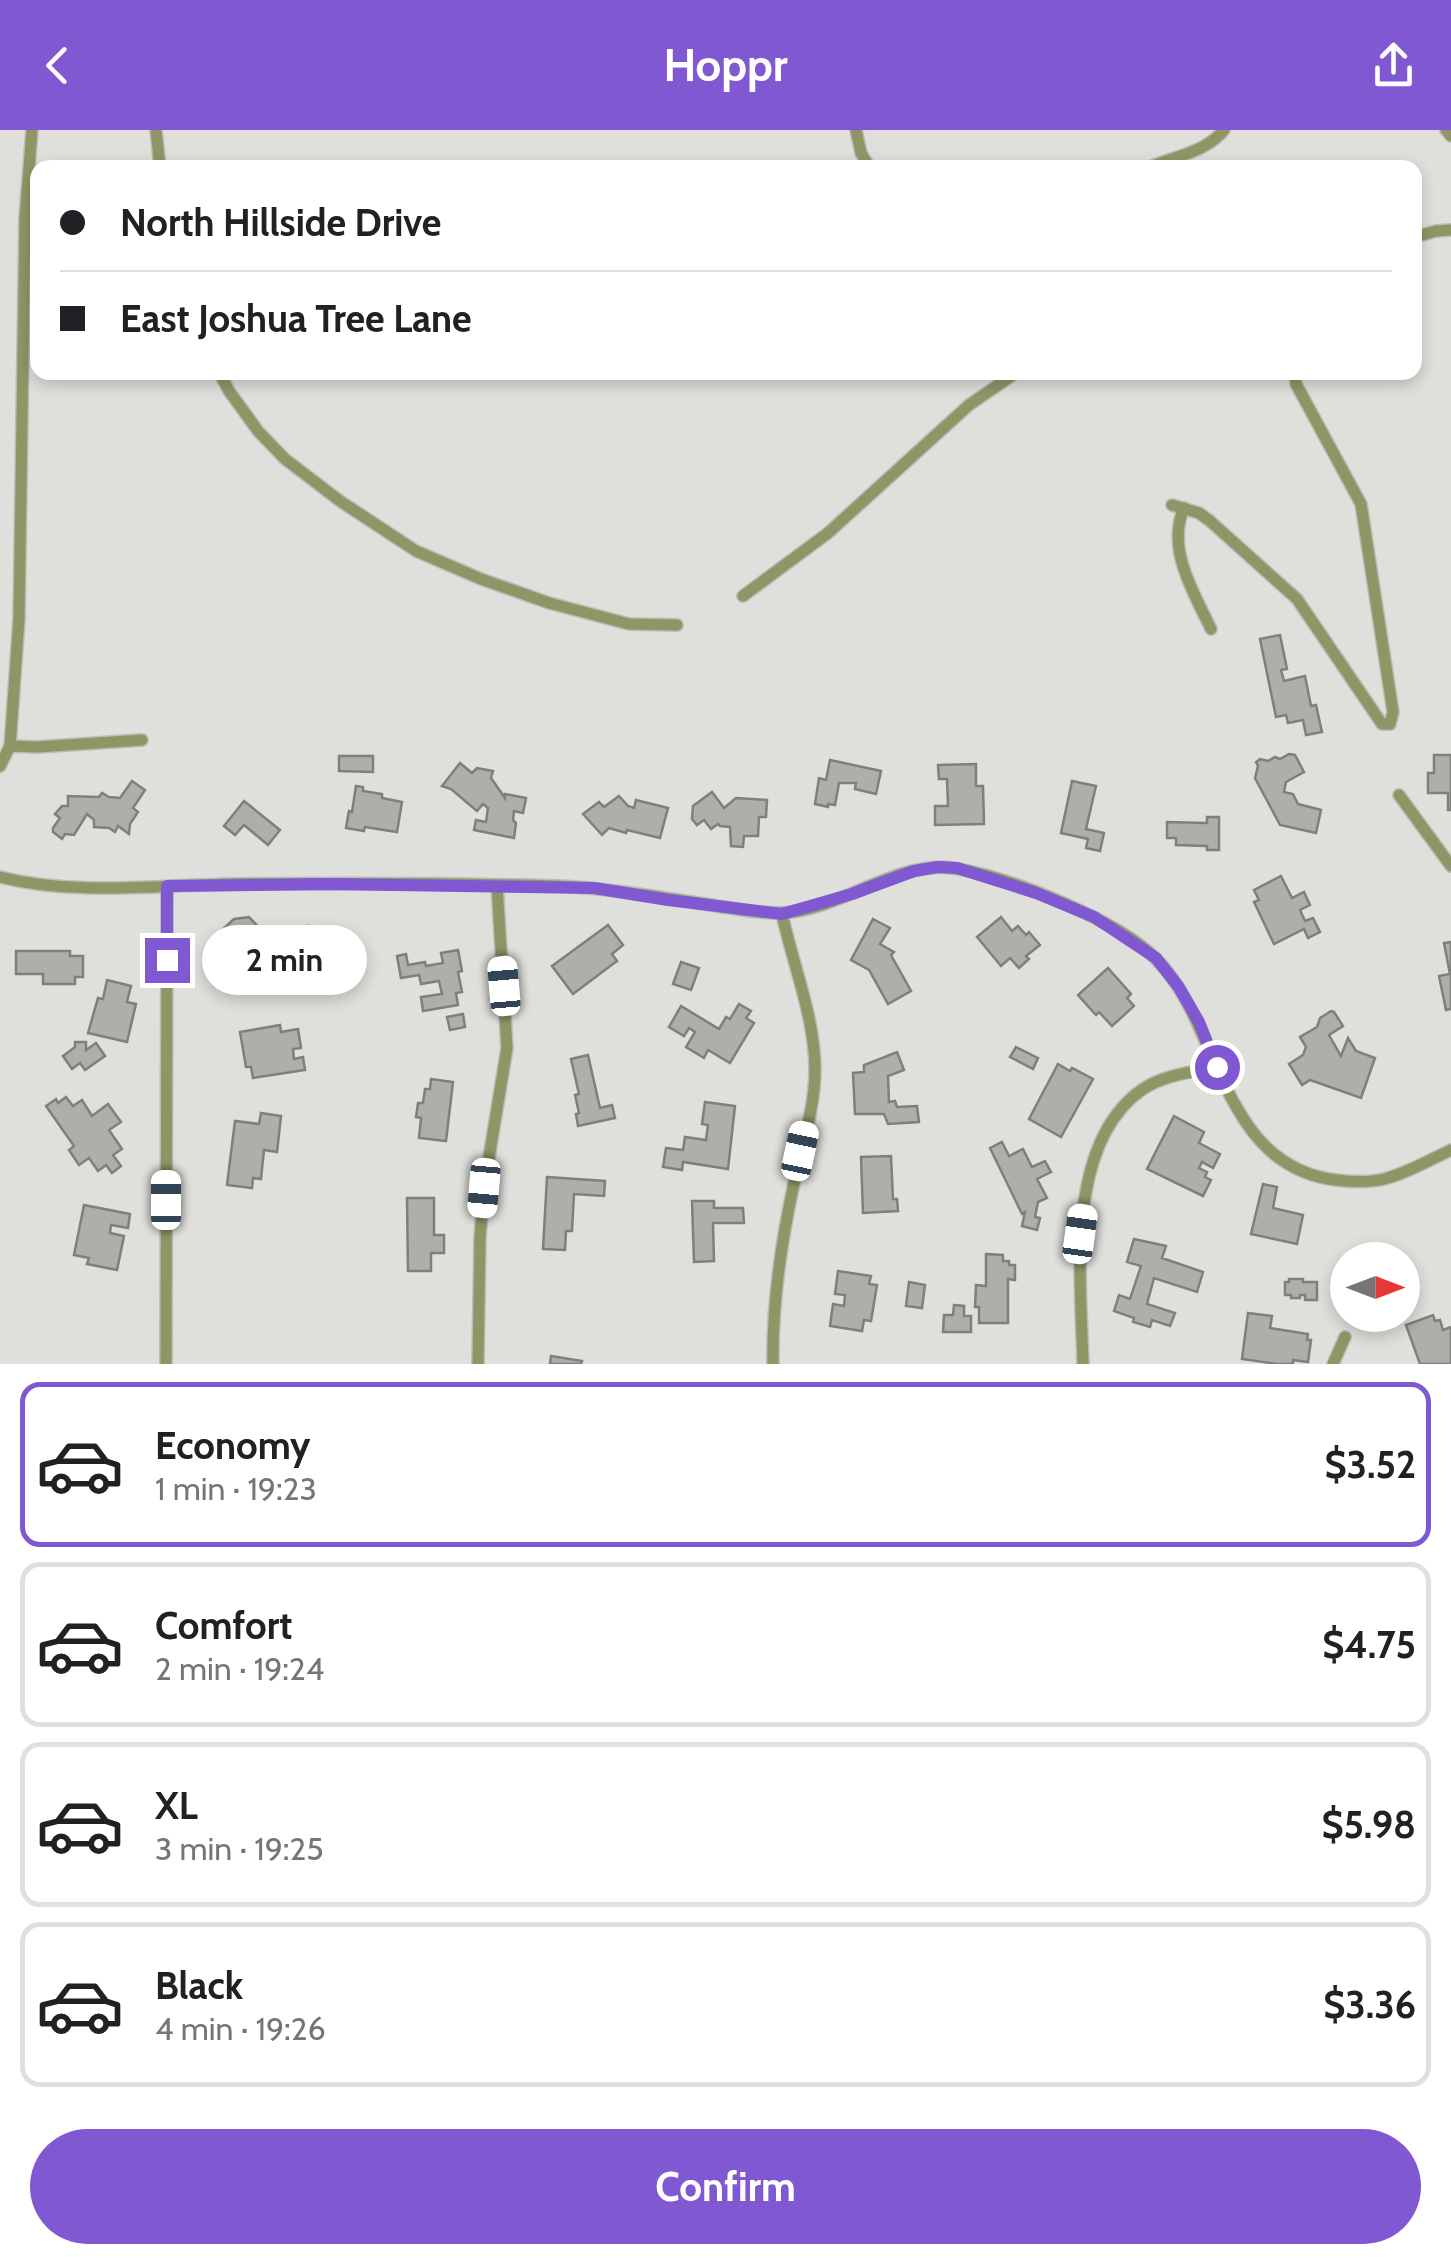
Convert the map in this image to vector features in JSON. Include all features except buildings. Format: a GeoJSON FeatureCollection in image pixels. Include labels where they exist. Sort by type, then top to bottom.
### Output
{"type":"FeatureCollection","features":[{"type":"Feature","properties":{"kind":"street"},"geometry":{"type":"LineString","coordinates":[[0,766],[10,746],[18,619],[25,219],[32,130]]}},
{"type":"Feature","properties":{"kind":"street"},"geometry":{"type":"LineString","coordinates":[[156,130],[159,160]]}},
{"type":"Feature","properties":{"kind":"street"},"geometry":{"type":"LineString","coordinates":[[856,130],[865,160]]}},
{"type":"Feature","properties":{"kind":"street"},"geometry":{"type":"LineString","coordinates":[[1171,160],[1200,150],[1224,130]]}},
{"type":"Feature","properties":{"kind":"street"},"geometry":{"type":"LineString","coordinates":[[1446,130],[1451,136]]}},
{"type":"Feature","properties":{"kind":"street"},"geometry":{"type":"LineString","coordinates":[[1422,235],[1451,230]]}},
{"type":"Feature","properties":{"kind":"street"},"geometry":{"type":"LineString","coordinates":[[223,380],[258,431],[285,459],[416,551],[548,603],[629,624],[678,626]]}},
{"type":"Feature","properties":{"kind":"street"},"geometry":{"type":"LineString","coordinates":[[743,596],[828,533],[969,405],[1005,380]]}},
{"type":"Feature","properties":{"kind":"street"},"geometry":{"type":"LineString","coordinates":[[1211,630],[1187,576],[1178,544],[1178,507],[1210,521],[1297,599],[1382,724],[1390,724],[1393,712],[1362,504],[1296,380]]}},
{"type":"Feature","properties":{"kind":"street"},"geometry":{"type":"LineString","coordinates":[[10,746],[142,740]]}},
{"type":"Feature","properties":{"kind":"street"},"geometry":{"type":"LineString","coordinates":[[1399,795],[1451,866]]}},
{"type":"Feature","properties":{"kind":"street"},"geometry":{"type":"LineString","coordinates":[[0,877],[62,887],[283,884],[606,889],[782,914],[904,874],[938,867],[957,868],[1036,893],[1094,917],[1156,958],[1192,1010],[1252,1134],[1296,1170],[1323,1178],[1369,1182],[1408,1171],[1451,1150]]}},
{"type":"Feature","properties":{"kind":"street"},"geometry":{"type":"LineString","coordinates":[[166,1364],[167,886]]}},
{"type":"Feature","properties":{"kind":"street"},"geometry":{"type":"LineString","coordinates":[[478,1364],[484,1188],[507,1048],[497,886]]}},
{"type":"Feature","properties":{"kind":"street"},"geometry":{"type":"LineString","coordinates":[[773,1364],[772,1326],[779,1256],[815,1072],[808,1017],[782,914]]}},
{"type":"Feature","properties":{"kind":"street"},"geometry":{"type":"LineString","coordinates":[[1083,1364],[1080,1234],[1100,1142],[1123,1106],[1143,1090],[1162,1080],[1217,1067]]}},
{"type":"Feature","properties":{"kind":"street"},"geometry":{"type":"LineString","coordinates":[[1332,1364],[1345,1336]]}},
{"type":"Feature","properties":{"kind":"route"},"geometry":{"type":"LineString","coordinates":[[167,960],[167,886],[594,888],[782,914],[914,871],[957,868],[1036,893],[1094,917],[1156,958],[1199,1022],[1217,1067]]}}]}
